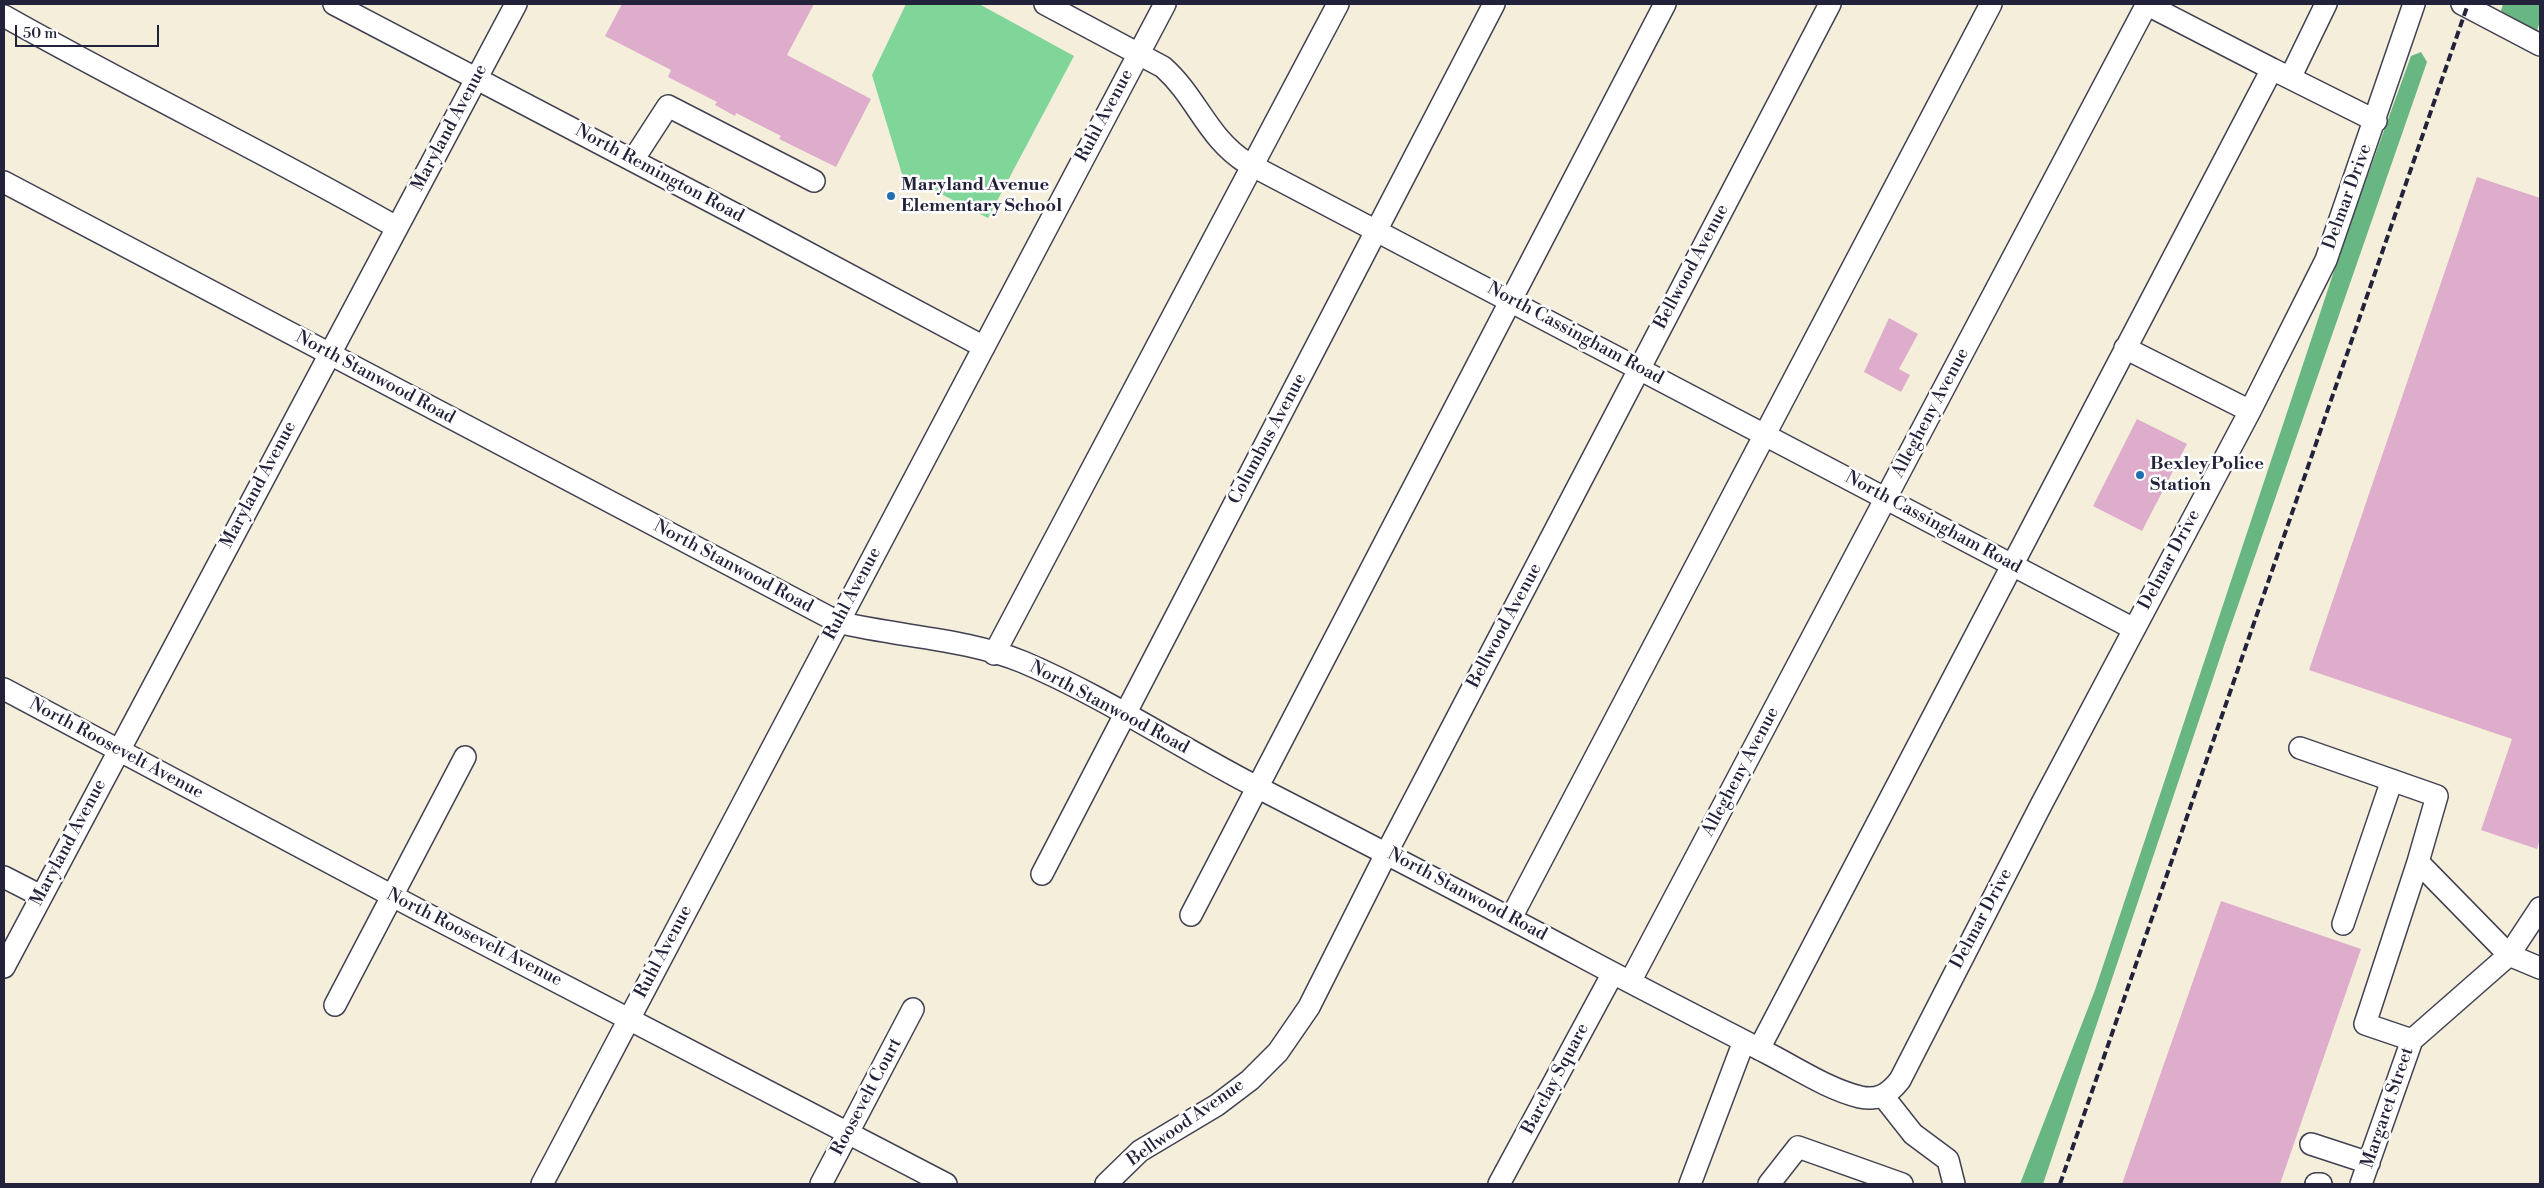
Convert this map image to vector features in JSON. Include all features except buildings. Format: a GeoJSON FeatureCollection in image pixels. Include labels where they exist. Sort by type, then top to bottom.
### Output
{"type":"FeatureCollection","features":[{"type":"Feature","properties":{"kind":"street","name":"North Remington Road"},"geometry":{"type":"LineString","coordinates":[[334,4],[633,160],[984,347]]}},
{"type":"Feature","properties":{"kind":"street","name":"Maryland Avenue"},"geometry":{"type":"LineString","coordinates":[[4,967],[516,4]]}},
{"type":"Feature","properties":{"kind":"street","name":"North Cassingham Road"},"geometry":{"type":"LineString","coordinates":[[1045,4],[1163,67],[1179,82],[1204,123],[1237,157],[2134,629]]}},
{"type":"Feature","properties":{"kind":"street","name":"Ruhl Avenue"},"geometry":{"type":"LineString","coordinates":[[542,1184],[1165,4]]}},
{"type":"Feature","properties":{"kind":"street"},"geometry":{"type":"LineString","coordinates":[[994,654],[1188,284],[1253,166],[1338,4]]}},
{"type":"Feature","properties":{"kind":"street","name":"Columbus Avenue"},"geometry":{"type":"LineString","coordinates":[[1042,874],[1494,4]]}},
{"type":"Feature","properties":{"kind":"street"},"geometry":{"type":"LineString","coordinates":[[1190,915],[1665,4]]}},
{"type":"Feature","properties":{"kind":"street","name":"Bellwood Avenue"},"geometry":{"type":"LineString","coordinates":[[1106,1184],[1140,1151],[1217,1104],[1250,1080],[1278,1052],[1309,1007],[1387,852],[1830,4]]}},
{"type":"Feature","properties":{"kind":"street"},"geometry":{"type":"LineString","coordinates":[[1511,918],[1991,4]]}},
{"type":"Feature","properties":{"kind":"street"},"geometry":{"type":"LineString","coordinates":[[2146,4],[2376,121]]}},
{"type":"Feature","properties":{"kind":"street","name":"Allegheny Avenue"},"geometry":{"type":"LineString","coordinates":[[1622,978],[1886,498],[2146,4]]}},
{"type":"Feature","properties":{"kind":"street"},"geometry":{"type":"LineString","coordinates":[[1694,1182],[1751,1045],[2012,564],[2125,348],[2281,73],[2326,4]]}},
{"type":"Feature","properties":{"kind":"street","name":"Delmar Drive"},"geometry":{"type":"LineString","coordinates":[[1883,1096],[1900,1080],[1939,1000],[2250,411],[2326,260],[2376,121],[2414,4]]}},
{"type":"Feature","properties":{"kind":"street"},"geometry":{"type":"LineString","coordinates":[[2462,4],[2540,45]]}},
{"type":"Feature","properties":{"kind":"street"},"geometry":{"type":"LineString","coordinates":[[4,16],[86,61],[310,177],[396,227]]}},
{"type":"Feature","properties":{"kind":"street"},"geometry":{"type":"LineString","coordinates":[[633,160],[668,106],[814,181]]}},
{"type":"Feature","properties":{"kind":"street","name":"North Stanwood Road"},"geometry":{"type":"LineString","coordinates":[[4,182],[838,622],[878,632],[961,643],[1021,662],[1125,712],[1155,732],[1258,787],[1387,852],[1622,978],[1842,1091],[1862,1098],[1883,1096]]}},
{"type":"Feature","properties":{"kind":"street"},"geometry":{"type":"LineString","coordinates":[[2125,348],[2250,411]]}},
{"type":"Feature","properties":{"kind":"street","name":"North Roosevelt Avenue"},"geometry":{"type":"LineString","coordinates":[[4,689],[393,896],[946,1184]]}},
{"type":"Feature","properties":{"kind":"street"},"geometry":{"type":"LineString","coordinates":[[2300,748],[2438,796],[2365,1024],[2412,1040]]}},
{"type":"Feature","properties":{"kind":"street"},"geometry":{"type":"LineString","coordinates":[[335,1005],[465,757]]}},
{"type":"Feature","properties":{"kind":"street"},"geometry":{"type":"LineString","coordinates":[[2343,924],[2392,780]]}},
{"type":"Feature","properties":{"kind":"street"},"geometry":{"type":"LineString","coordinates":[[2418,862],[2509,955],[2540,968]]}},
{"type":"Feature","properties":{"kind":"street"},"geometry":{"type":"LineString","coordinates":[[4,876],[42,896]]}},
{"type":"Feature","properties":{"kind":"street","name":"Margaret Street"},"geometry":{"type":"LineString","coordinates":[[2361,1184],[2412,1040],[2509,955],[2540,908]]}},
{"type":"Feature","properties":{"kind":"street","name":"Barclay Square"},"geometry":{"type":"LineString","coordinates":[[1499,1184],[1622,978]]}},
{"type":"Feature","properties":{"kind":"street","name":"Roosevelt Court"},"geometry":{"type":"LineString","coordinates":[[821,1184],[913,1010]]}},
{"type":"Feature","properties":{"kind":"street"},"geometry":{"type":"LineString","coordinates":[[1883,1096],[1913,1134],[1948,1160],[1954,1184]]}},
{"type":"Feature","properties":{"kind":"street"},"geometry":{"type":"LineString","coordinates":[[2311,1144],[2369,1162]]}},
{"type":"Feature","properties":{"kind":"street"},"geometry":{"type":"LineString","coordinates":[[1769,1184],[1798,1147],[1902,1184]]}},
{"type":"Feature","properties":{"kind":"street"},"geometry":{"type":"LineString","coordinates":[[2316,1184],[2321,1184]]}},
{"type":"Feature","properties":{"kind":"green space"},"geometry":{"type":"Polygon","coordinates":[[[906,4],[979,4],[1074,56],[988,218],[902,174],[872,75],[906,4]]]}},
{"type":"Feature","properties":{"kind":"green space"},"geometry":{"type":"Polygon","coordinates":[[[2503,4],[2540,4],[2540,21],[2537,31],[2501,11],[2503,4]]]}},
{"type":"Feature","properties":{"kind":"green space"},"geometry":{"type":"Polygon","coordinates":[[[2421,52],[2427,62],[2228,634],[2043,1184],[2020,1184],[2095,990],[2345,238],[2411,56],[2421,52]]]}},
{"type":"Feature","properties":{"kind":"railway"},"geometry":{"type":"LineString","coordinates":[[2060,1184],[2468,4]]}},
{"type":"Feature","properties":{"kind":"place","name":"Maryland Avenue Elementary School"},"geometry":{"type":"Point","coordinates":[891,196]}},
{"type":"Feature","properties":{"kind":"place","name":"Bexley Police Station"},"geometry":{"type":"Point","coordinates":[2140,475]}}]}
